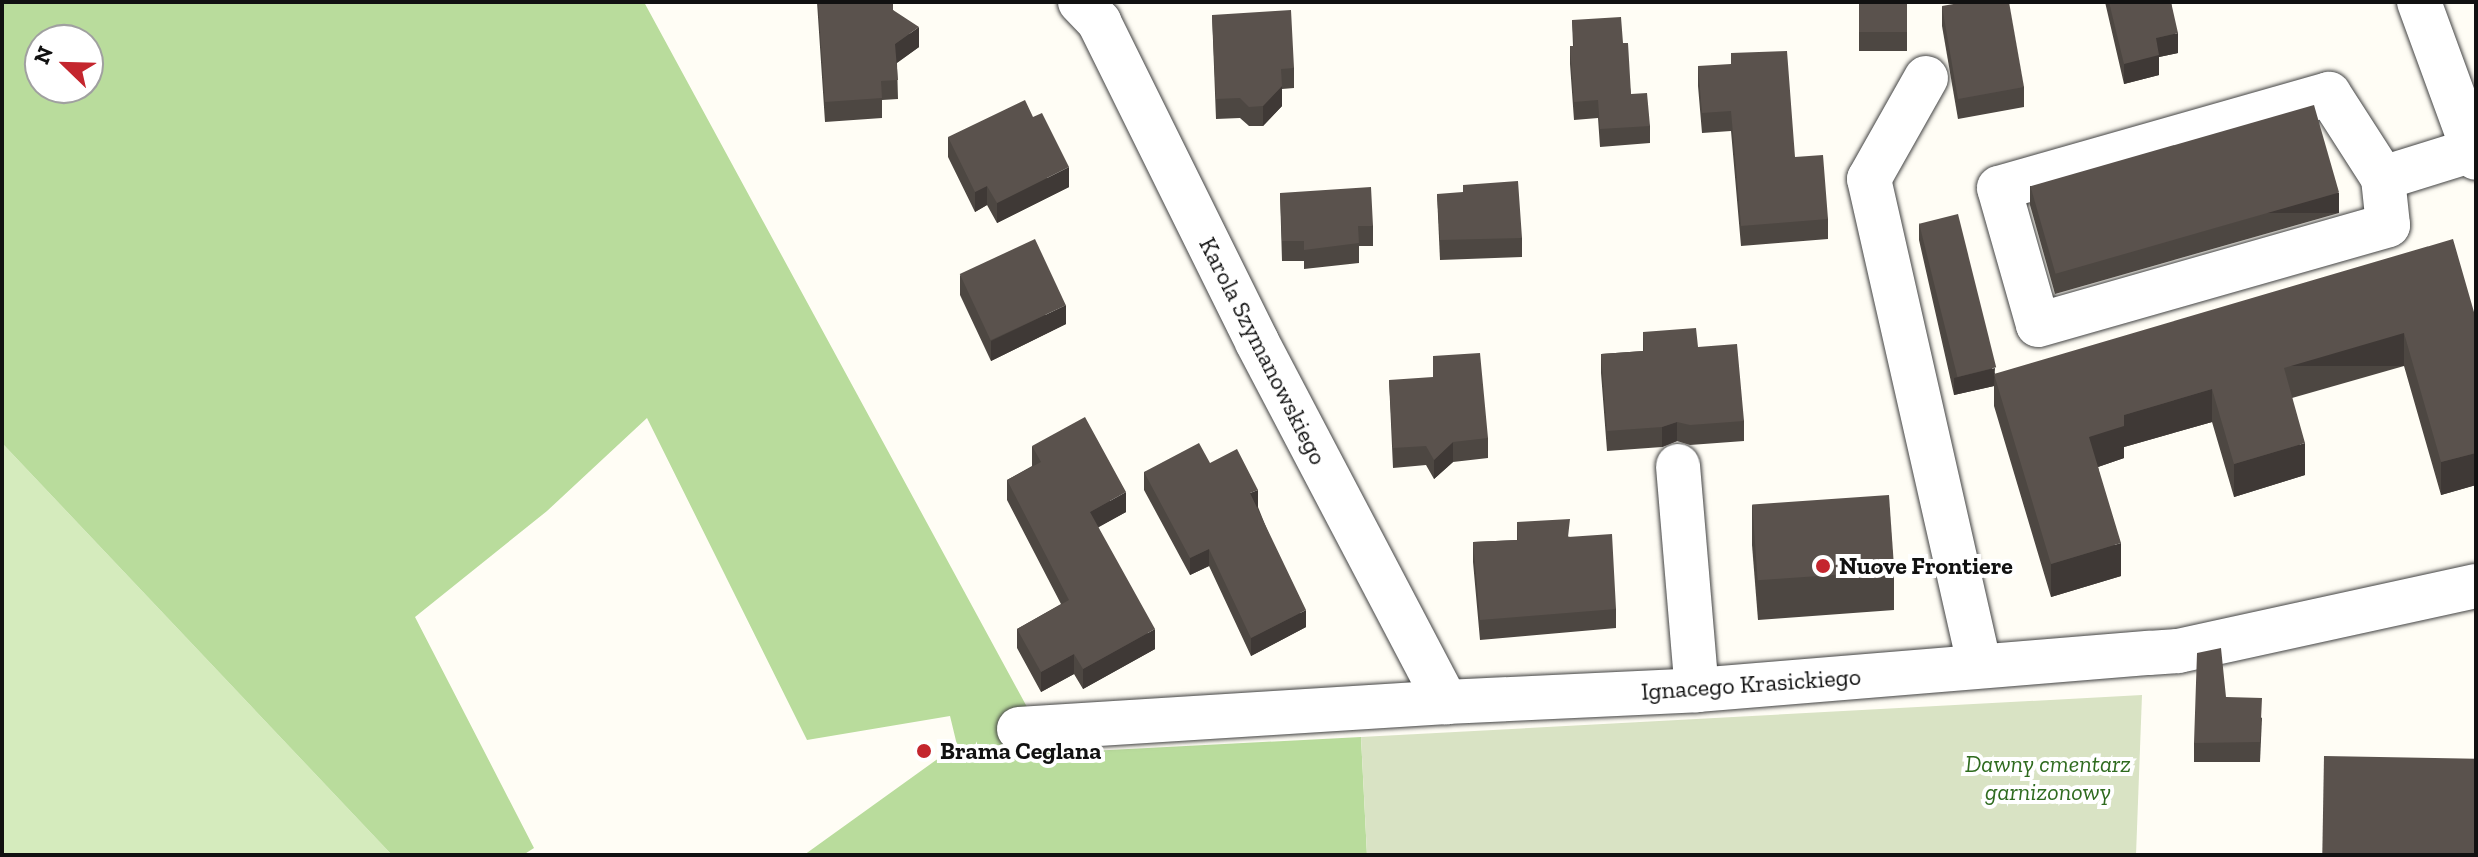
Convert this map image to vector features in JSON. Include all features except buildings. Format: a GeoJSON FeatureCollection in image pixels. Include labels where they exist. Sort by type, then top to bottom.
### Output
{"type":"FeatureCollection","features":[{"type":"Feature","properties":{"kind":"street","name":"Karola Szymanowskiego"},"geometry":{"type":"LineString","coordinates":[[1080,2],[1099,22],[1257,342],[1446,702]]}},
{"type":"Feature","properties":{"kind":"street"},"geometry":{"type":"LineString","coordinates":[[2383,178],[2475,154],[2419,2]]}},
{"type":"Feature","properties":{"kind":"street"},"geometry":{"type":"LineString","coordinates":[[1926,78],[1869,179],[1980,666]]}},
{"type":"Feature","properties":{"kind":"street"},"geometry":{"type":"LineString","coordinates":[[2329,94],[2383,178],[2388,225],[2038,325],[1999,188],[2329,94]]}},
{"type":"Feature","properties":{"kind":"street"},"geometry":{"type":"LineString","coordinates":[[1678,466],[1697,690]]}},
{"type":"Feature","properties":{"kind":"street","name":"Ignacego Krasickiego"},"geometry":{"type":"LineString","coordinates":[[1019,729],[1446,702],[1697,690],[2178,651],[2476,586]]}},
{"type":"Feature","properties":{"kind":"green space"},"geometry":{"type":"Polygon","coordinates":[[[2,2],[644,2],[1052,753],[1361,737],[1367,855],[804,855],[957,745],[950,716],[807,740],[647,418],[547,511],[415,617],[534,848],[523,855],[392,855],[2,443],[2,2]]]}},
{"type":"Feature","properties":{"kind":"green space"},"geometry":{"type":"Polygon","coordinates":[[[2,443],[392,855],[2,855],[2,443]]]}},
{"type":"Feature","properties":{"kind":"green space","name":"Dawny cmentarz garnizonowy"},"geometry":{"type":"Polygon","coordinates":[[[2142,695],[2136,855],[1367,855],[1361,737],[2142,695]]]}},
{"type":"Feature","properties":{"kind":"place","name":"Nuove Frontiere"},"geometry":{"type":"Point","coordinates":[1823,566]}},
{"type":"Feature","properties":{"kind":"place","name":"Brama Ceglana"},"geometry":{"type":"Point","coordinates":[924,751]}}]}
